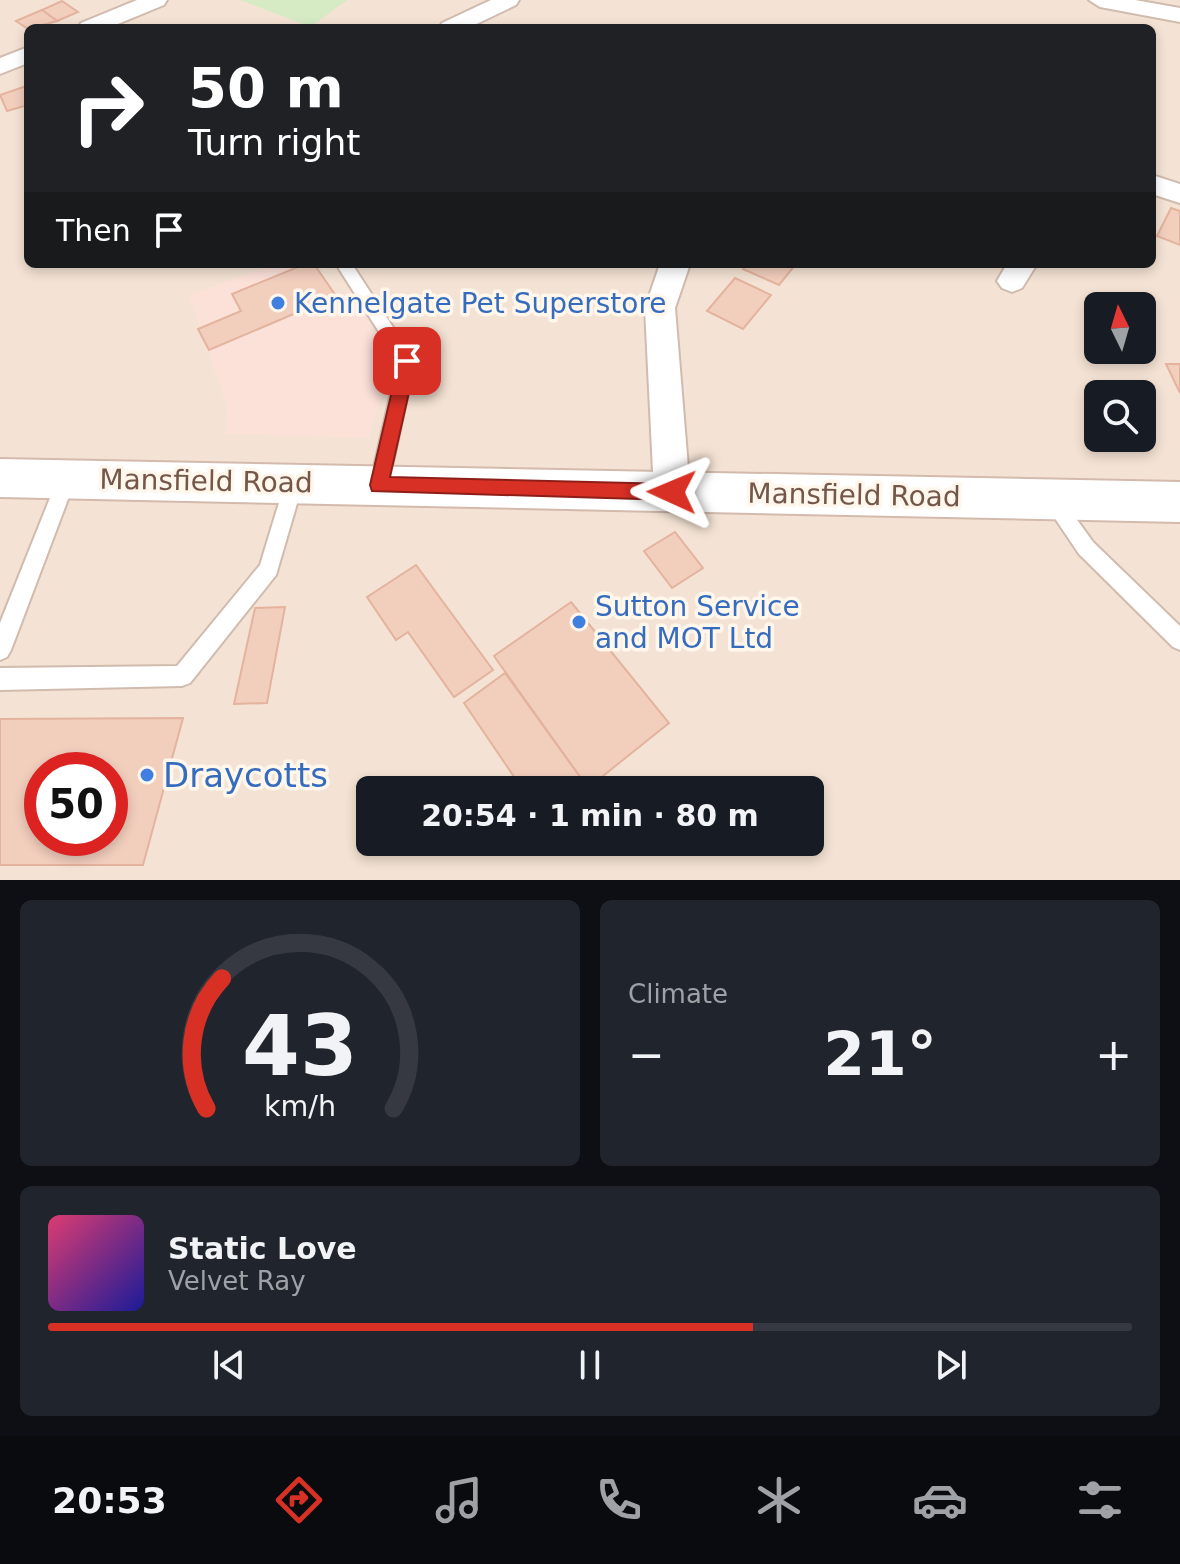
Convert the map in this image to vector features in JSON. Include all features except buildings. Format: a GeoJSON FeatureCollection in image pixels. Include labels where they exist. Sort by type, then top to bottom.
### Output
{"type":"FeatureCollection","features":[{"type":"Feature","properties":{"kind":"main road","name":"Mansfield Road"},"geometry":{"type":"LineString","coordinates":[[0,478],[1180,502]]}},
{"type":"Feature","properties":{"kind":"street"},"geometry":{"type":"LineString","coordinates":[[99,24],[156,0]]}},
{"type":"Feature","properties":{"kind":"street"},"geometry":{"type":"LineString","coordinates":[[466,24],[508,0]]}},
{"type":"Feature","properties":{"kind":"street"},"geometry":{"type":"LineString","coordinates":[[1100,0],[1180,15]]}},
{"type":"Feature","properties":{"kind":"street"},"geometry":{"type":"LineString","coordinates":[[0,67],[24,56]]}},
{"type":"Feature","properties":{"kind":"street"},"geometry":{"type":"LineString","coordinates":[[1156,185],[1180,194]]}},
{"type":"Feature","properties":{"kind":"street"},"geometry":{"type":"LineString","coordinates":[[672,492],[660,308],[674,268]]}},
{"type":"Feature","properties":{"kind":"lane"},"geometry":{"type":"LineString","coordinates":[[347,268],[407,361],[379,485]]}},
{"type":"Feature","properties":{"kind":"lane"},"geometry":{"type":"LineString","coordinates":[[0,650],[67,478]]}},
{"type":"Feature","properties":{"kind":"lane"},"geometry":{"type":"LineString","coordinates":[[0,679],[182,676],[269,569],[294,483]]}},
{"type":"Feature","properties":{"kind":"lane"},"geometry":{"type":"LineString","coordinates":[[1051,499],[1086,548],[1180,640]]}},
{"type":"Feature","properties":{"kind":"shaded area"},"geometry":{"type":"Polygon","coordinates":[[[0,0],[1180,0],[1180,880],[0,880],[0,0]]]}},
{"type":"Feature","properties":{"kind":"shaded area"},"geometry":{"type":"Polygon","coordinates":[[[265,268],[317,268],[336,296],[351,290],[390,362],[369,438],[226,434],[227,406],[189,295],[265,268]]]}},
{"type":"Feature","properties":{"kind":"green space"},"geometry":{"type":"Polygon","coordinates":[[[240,0],[347,0],[315,24],[303,24],[240,0]]]}},
{"type":"Feature","properties":{"kind":"place","name":"Kennelgate Pet Superstore"},"geometry":{"type":"Point","coordinates":[278,303]}},
{"type":"Feature","properties":{"kind":"place","name":"Sutton Service and MOT Ltd"},"geometry":{"type":"Point","coordinates":[579,622]}},
{"type":"Feature","properties":{"kind":"place","name":"Draycotts"},"geometry":{"type":"Point","coordinates":[147,775]}},
{"type":"Feature","properties":{"kind":"route"},"geometry":{"type":"LineString","coordinates":[[407,361],[379,485],[672,492]]}}]}
